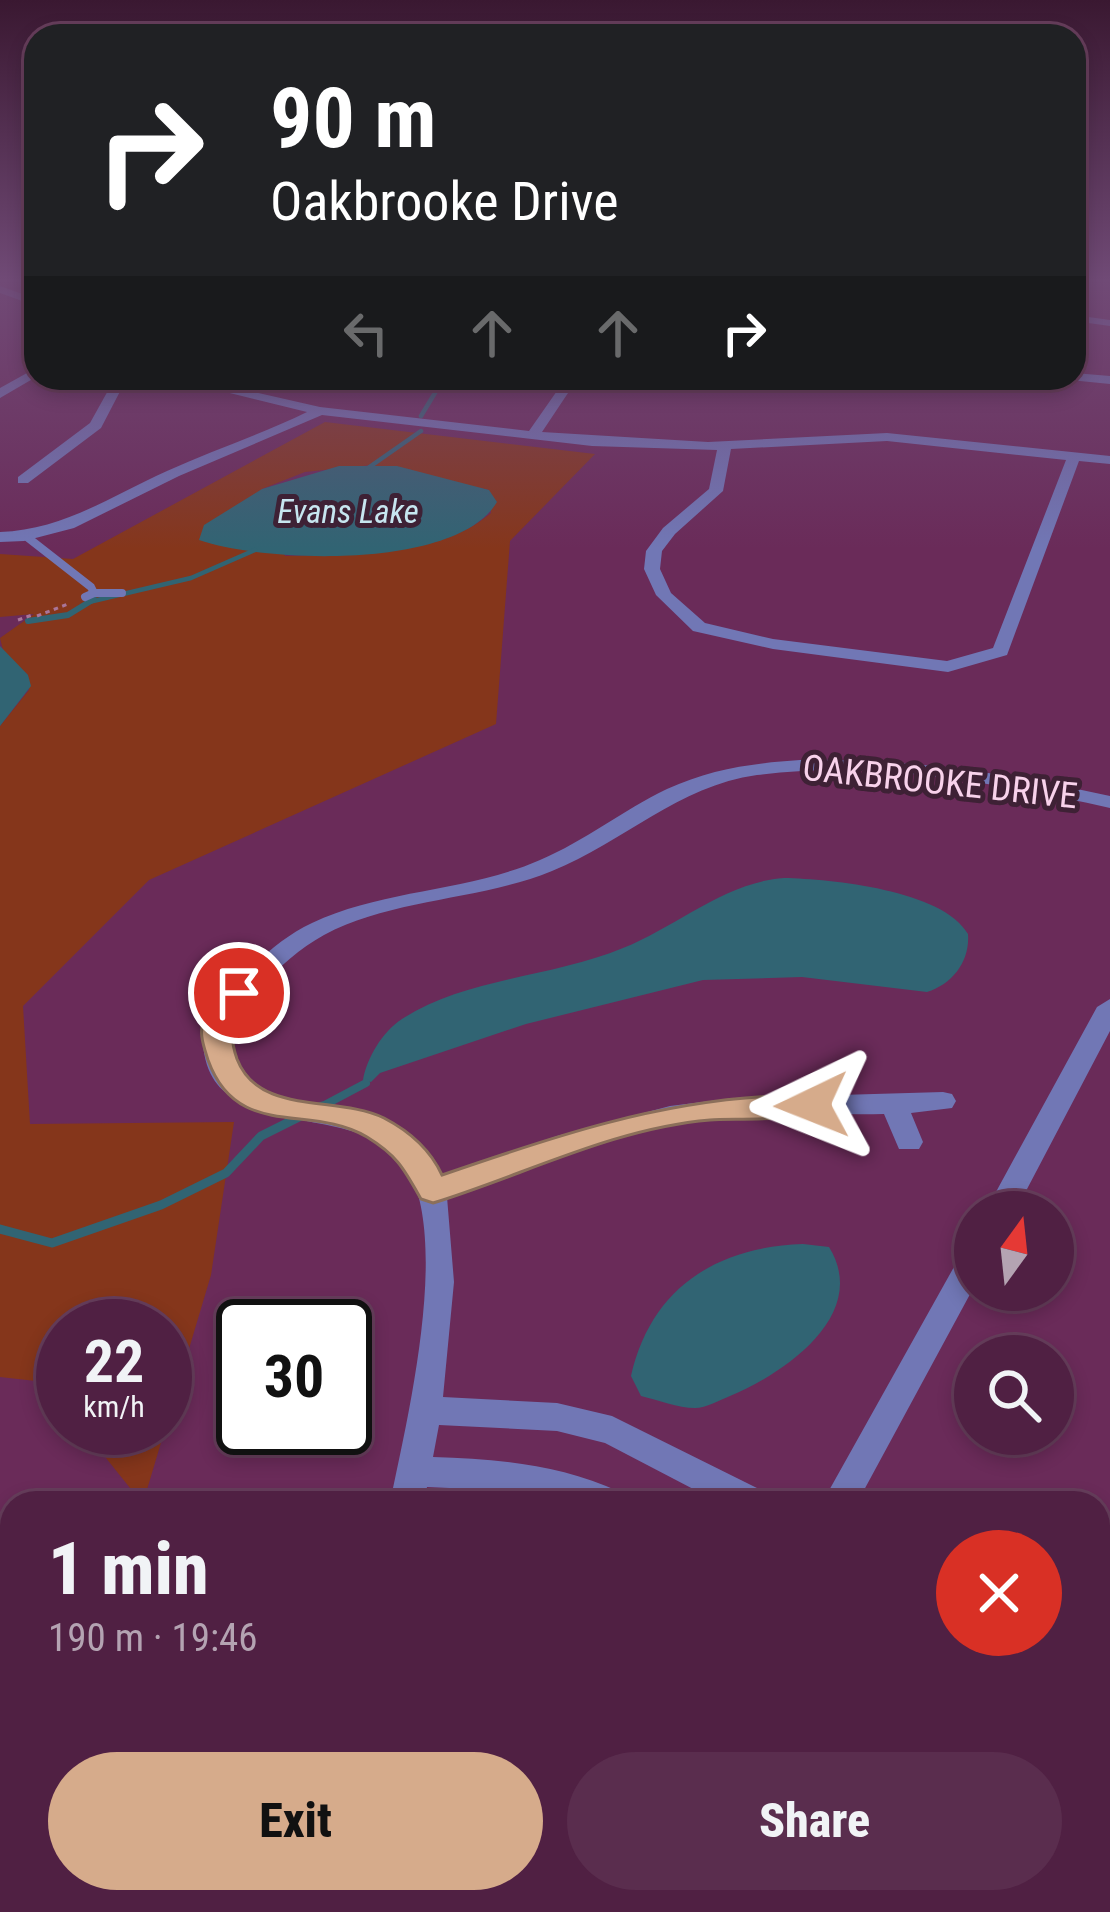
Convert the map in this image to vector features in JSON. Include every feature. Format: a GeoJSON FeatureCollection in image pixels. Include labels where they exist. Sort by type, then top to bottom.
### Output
{"type":"FeatureCollection","features":[{"type":"Feature","properties":{"kind":"street"},"geometry":{"type":"LineString","coordinates":[[23,481],[96,425],[115,390]]}},
{"type":"Feature","properties":{"kind":"street"},"geometry":{"type":"LineString","coordinates":[[228,390],[320,411],[638,445],[725,446],[887,436],[1110,460]]}},
{"type":"Feature","properties":{"kind":"street"},"geometry":{"type":"LineString","coordinates":[[533,436],[564,390]]}},
{"type":"Feature","properties":{"kind":"street"},"geometry":{"type":"LineString","coordinates":[[0,537],[27,537],[74,523],[172,474],[320,411]]}},
{"type":"Feature","properties":{"kind":"street"},"geometry":{"type":"LineString","coordinates":[[725,446],[724,475],[716,491],[669,530],[654,550],[654,581],[664,595],[699,627],[773,644],[947,668],[1001,651],[1074,456]]}},
{"type":"Feature","properties":{"kind":"street","name":"OAKBROOKE DRIVE"},"geometry":{"type":"LineString","coordinates":[[433,1191],[418,1159],[395,1138],[372,1125],[260,1102],[232,1085],[220,1060],[214,1036],[219,1015],[285,946],[320,924],[363,908],[466,892],[547,866],[664,795],[724,773],[806,764],[1000,782],[1110,802]]}},
{"type":"Feature","properties":{"kind":"street"},"geometry":{"type":"LineString","coordinates":[[1011,1191],[1110,1007]]}},
{"type":"Feature","properties":{"kind":"street"},"geometry":{"type":"LineString","coordinates":[[587,1491],[510,1474],[410,1487],[425,1410],[439,1285],[433,1191],[589,1136],[704,1110],[895,1107],[943,1101]]}},
{"type":"Feature","properties":{"kind":"street"},"geometry":{"type":"LineString","coordinates":[[895,1107],[909,1142]]}},
{"type":"Feature","properties":{"kind":"street"},"geometry":{"type":"LineString","coordinates":[[846,1491],[954,1295]]}},
{"type":"Feature","properties":{"kind":"street"},"geometry":{"type":"LineString","coordinates":[[425,1410],[557,1417],[612,1430],[730,1491]]}},
{"type":"Feature","properties":{"kind":"lane"},"geometry":{"type":"LineString","coordinates":[[27,537],[89,595],[122,593]]}},
{"type":"Feature","properties":{"kind":"path"},"geometry":{"type":"LineString","coordinates":[[37,616],[89,595]]}},
{"type":"Feature","properties":{"kind":"path"},"geometry":{"type":"LineString","coordinates":[[18,620],[44,611]]}},
{"type":"Feature","properties":{"kind":"shaded area"},"geometry":{"type":"Polygon","coordinates":[[[325,422],[595,454],[510,541],[496,724],[149,880],[23,1006],[30,1124],[234,1122],[211,1275],[192,1339],[192,1299],[36,1299],[36,1381],[0,1377],[0,726],[29,690],[28,675],[4,654],[0,638],[34,614],[0,617],[0,554],[73,559],[325,422]],[[372,465],[305,472],[262,489],[285,556],[393,551],[469,528],[491,513],[489,490],[372,465]]]}},
{"type":"Feature","properties":{"kind":"shaded area"},"geometry":{"type":"Polygon","coordinates":[[[104,1455],[157,1455],[147,1491],[133,1491],[104,1455]]]}},
{"type":"Feature","properties":{"kind":"water","name":"Evans Lake"},"geometry":{"type":"Polygon","coordinates":[[[339,466],[397,466],[489,490],[497,502],[475,524],[443,540],[403,550],[312,556],[229,548],[199,540],[204,525],[262,489],[339,466]]]}},
{"type":"Feature","properties":{"kind":"water"},"geometry":{"type":"Polygon","coordinates":[[[0,646],[28,675],[31,686],[0,726],[0,646]]]}},
{"type":"Feature","properties":{"kind":"water"},"geometry":{"type":"Polygon","coordinates":[[[784,878],[884,890],[935,907],[968,934],[963,962],[945,983],[927,992],[802,977],[703,980],[526,1024],[380,1073],[371,1082],[363,1080],[372,1054],[388,1031],[427,1005],[481,986],[596,958],[741,888],[784,878]]]}},
{"type":"Feature","properties":{"kind":"water"},"geometry":{"type":"Polygon","coordinates":[[[771,1247],[829,1247],[839,1272],[839,1296],[830,1318],[796,1357],[751,1386],[704,1407],[682,1407],[641,1396],[631,1376],[654,1319],[671,1296],[716,1264],[771,1247]]]}},
{"type":"Feature","properties":{"kind":"waterway"},"geometry":{"type":"LineString","coordinates":[[421,416],[437,390]]}},
{"type":"Feature","properties":{"kind":"waterway"},"geometry":{"type":"LineString","coordinates":[[368,468],[421,431]]}},
{"type":"Feature","properties":{"kind":"waterway"},"geometry":{"type":"LineString","coordinates":[[89,602],[191,578],[255,550]]}},
{"type":"Feature","properties":{"kind":"waterway"},"geometry":{"type":"LineString","coordinates":[[89,602],[94,599]]}},
{"type":"Feature","properties":{"kind":"waterway"},"geometry":{"type":"LineString","coordinates":[[28,621],[68,615],[89,602]]}},
{"type":"Feature","properties":{"kind":"waterway"},"geometry":{"type":"LineString","coordinates":[[317,1109],[366,1083]]}},
{"type":"Feature","properties":{"kind":"waterway"},"geometry":{"type":"LineString","coordinates":[[314,1110],[322,1106]]}},
{"type":"Feature","properties":{"kind":"waterway"},"geometry":{"type":"LineString","coordinates":[[0,1229],[52,1243],[161,1205],[226,1173],[261,1136],[301,1116]]}},
{"type":"Feature","properties":{"kind":"route"},"geometry":{"type":"LineString","coordinates":[[239,993],[219,1015],[214,1036],[232,1085],[260,1102],[372,1125],[418,1159],[433,1191],[589,1136],[704,1110],[812,1105]]}}]}
